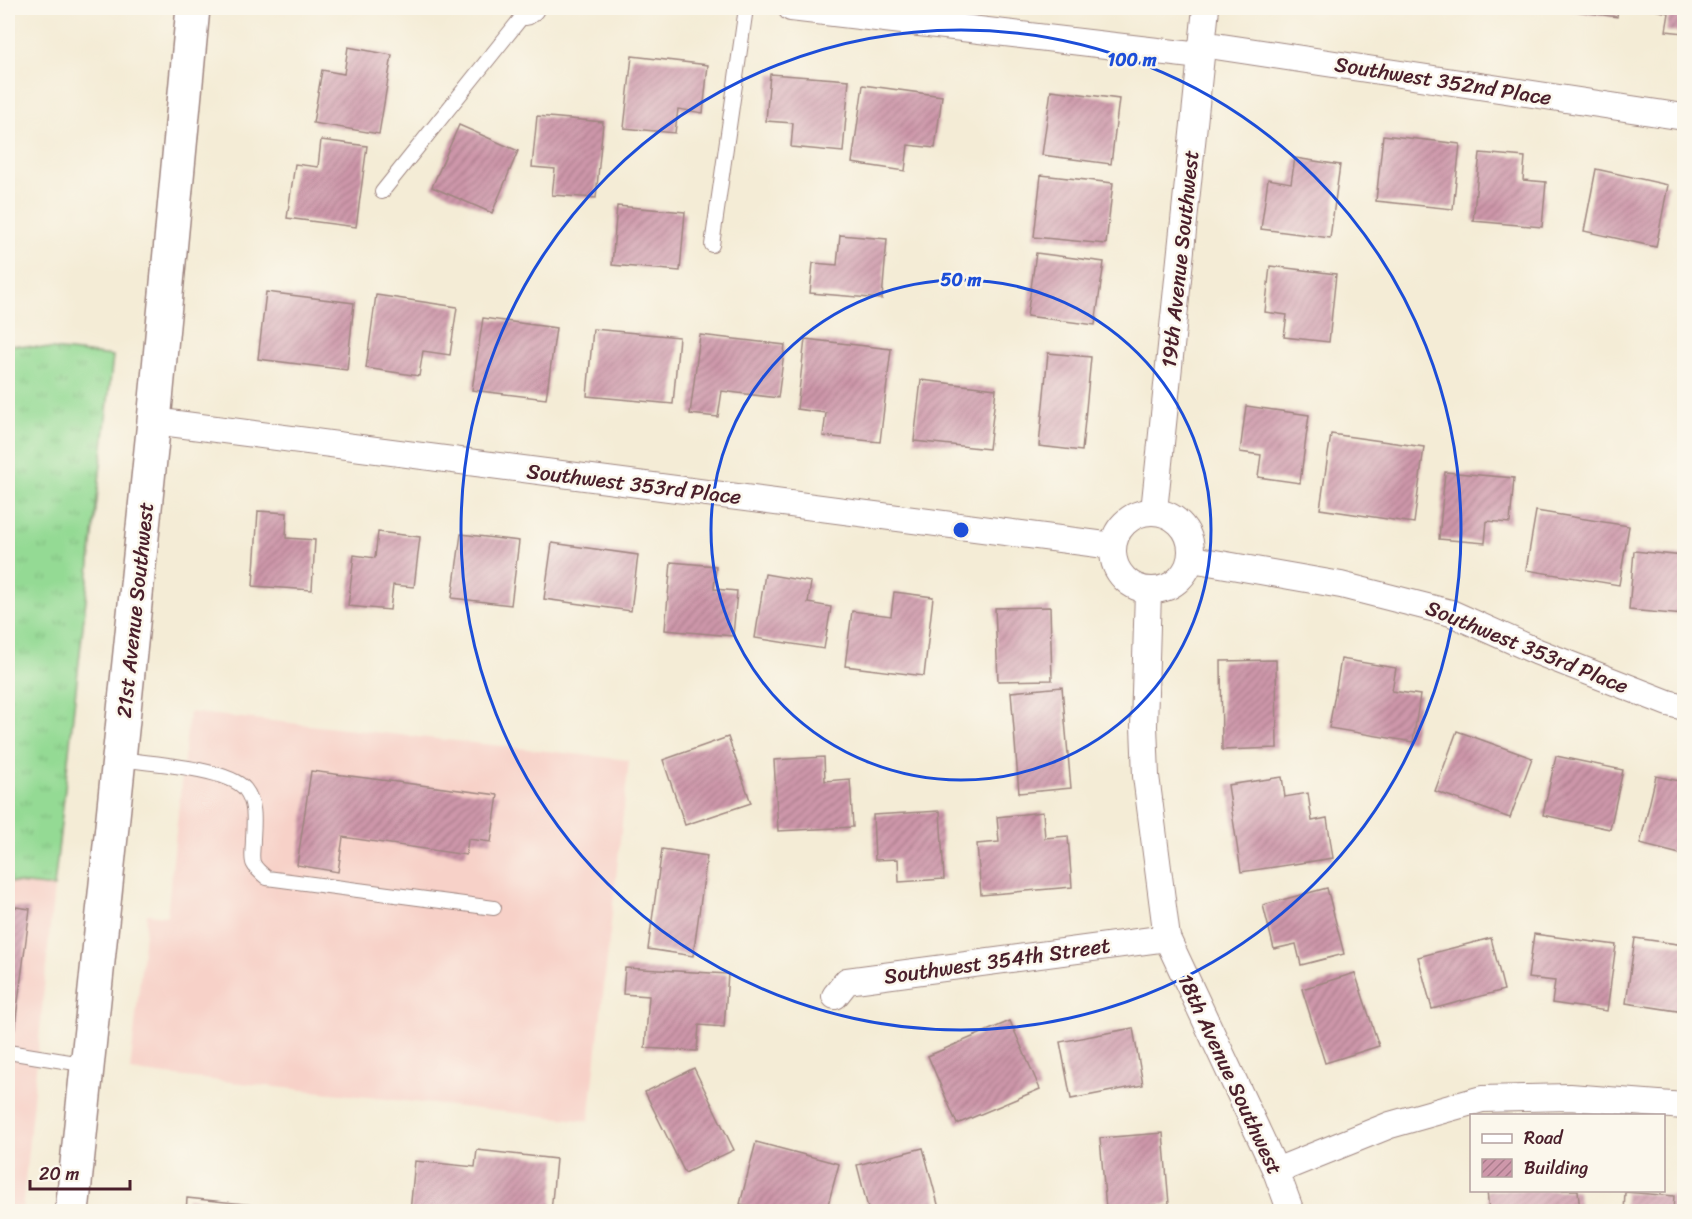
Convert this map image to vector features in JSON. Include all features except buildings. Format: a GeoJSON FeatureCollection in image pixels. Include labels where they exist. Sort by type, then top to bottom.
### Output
{"type":"FeatureCollection","features":[{"type":"Feature","properties":{"kind":"main road","name":"21st Avenue Southwest"},"geometry":{"type":"LineString","coordinates":[[72,1212],[154,422],[193,8]]}},
{"type":"Feature","properties":{"kind":"street","name":"Southwest 352nd Place"},"geometry":{"type":"LineString","coordinates":[[791,8],[1201,50],[1684,117]]}},
{"type":"Feature","properties":{"kind":"street","name":"19th Avenue Southwest"},"geometry":{"type":"LineString","coordinates":[[1154,511],[1206,8]]}},
{"type":"Feature","properties":{"kind":"street","name":"Southwest 353rd Place"},"geometry":{"type":"LineString","coordinates":[[154,422],[1113,546]]}},
{"type":"Feature","properties":{"kind":"street"},"geometry":{"type":"LineString","coordinates":[[1154,511],[1171,516],[1182,527],[1189,538],[1192,559],[1177,582],[1163,590],[1148,591],[1128,582],[1118,571],[1113,558],[1113,546],[1117,531],[1126,520],[1138,514],[1154,511]]}},
{"type":"Feature","properties":{"kind":"street","name":"Southwest 353rd Place"},"geometry":{"type":"LineString","coordinates":[[1192,559],[1341,585],[1451,613],[1538,652],[1668,703],[1684,707]]}},
{"type":"Feature","properties":{"kind":"street"},"geometry":{"type":"LineString","coordinates":[[1148,591],[1144,726],[1146,776],[1167,938]]}},
{"type":"Feature","properties":{"kind":"street","name":"Southwest 354th Street"},"geometry":{"type":"LineString","coordinates":[[835,996],[847,981],[1167,938]]}},
{"type":"Feature","properties":{"kind":"street","name":"18th Avenue Southwest"},"geometry":{"type":"LineString","coordinates":[[1167,938],[1276,1171],[1292,1212]]}},
{"type":"Feature","properties":{"kind":"street"},"geometry":{"type":"LineString","coordinates":[[1276,1171],[1390,1125],[1482,1100],[1570,1096],[1684,1106]]}},
{"type":"Feature","properties":{"kind":"lane"},"geometry":{"type":"LineString","coordinates":[[712,245],[746,8]]}},
{"type":"Feature","properties":{"kind":"lane"},"geometry":{"type":"LineString","coordinates":[[382,192],[527,9]]}},
{"type":"Feature","properties":{"kind":"lane"},"geometry":{"type":"LineString","coordinates":[[119,759],[218,773],[244,788],[254,808],[251,861],[267,878],[494,909]]}},
{"type":"Feature","properties":{"kind":"lane"},"geometry":{"type":"LineString","coordinates":[[8,1052],[88,1065]]}},
{"type":"Feature","properties":{"kind":"shaded area"},"geometry":{"type":"Polygon","coordinates":[[[189,712],[629,760],[589,1121],[130,1071],[147,914],[167,916],[189,712]]]}},
{"type":"Feature","properties":{"kind":"shaded area"},"geometry":{"type":"Polygon","coordinates":[[[8,882],[54,887],[22,1211],[8,1212],[8,882]]]}},
{"type":"Feature","properties":{"kind":"green space"},"geometry":{"type":"Polygon","coordinates":[[[8,344],[113,356],[54,887],[8,882],[8,344]]]}}]}
